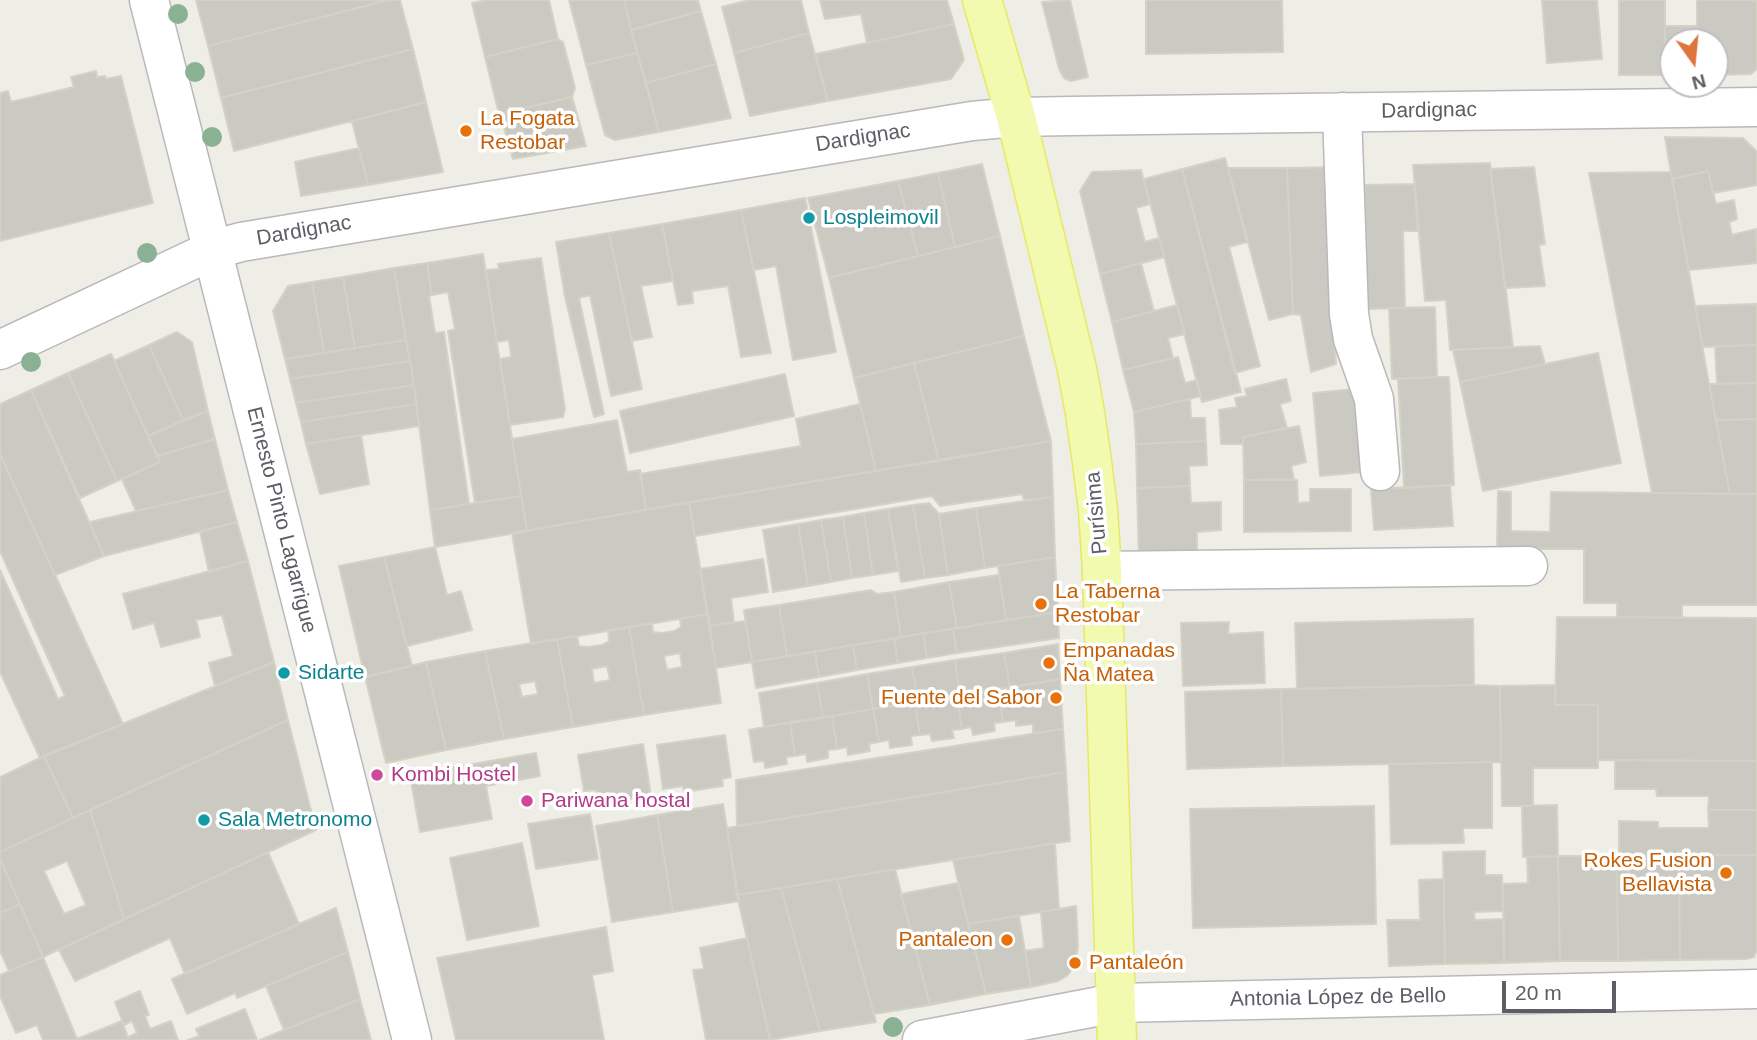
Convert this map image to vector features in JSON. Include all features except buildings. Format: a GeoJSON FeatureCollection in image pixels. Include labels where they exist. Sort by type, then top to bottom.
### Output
{"type":"FeatureCollection","features":[{"type":"Feature","properties":{"kind":"main road","name":"Purísima"},"geometry":{"type":"LineString","coordinates":[[982,0],[1016,117],[1077,369],[1098,510],[1116,1021]]}},
{"type":"Feature","properties":{"kind":"street","name":"Ernesto Pinto Lagarrigue"},"geometry":{"type":"LineString","coordinates":[[149,0],[412,1040]]}},
{"type":"Feature","properties":{"kind":"street","name":"Dardignac"},"geometry":{"type":"LineString","coordinates":[[0,351],[213,250],[241,242],[941,125],[1016,117],[1757,107]]}},
{"type":"Feature","properties":{"kind":"street"},"geometry":{"type":"LineString","coordinates":[[1342,113],[1349,314],[1353,339],[1374,399],[1380,471]]}},
{"type":"Feature","properties":{"kind":"street"},"geometry":{"type":"LineString","coordinates":[[1102,571],[1528,566]]}},
{"type":"Feature","properties":{"kind":"street","name":"Antonia López de Bello"},"geometry":{"type":"LineString","coordinates":[[922,1040],[1116,1021],[1757,989]]}},
{"type":"Feature","properties":{"kind":"place","name":"La Fogata Restobar"},"geometry":{"type":"Point","coordinates":[466,131]}},
{"type":"Feature","properties":{"kind":"place","name":"Lospleimovil"},"geometry":{"type":"Point","coordinates":[809,218]}},
{"type":"Feature","properties":{"kind":"place","name":"La Taberna Restobar"},"geometry":{"type":"Point","coordinates":[1041,604]}},
{"type":"Feature","properties":{"kind":"place","name":"Empanadas Ña Matea"},"geometry":{"type":"Point","coordinates":[1049,663]}},
{"type":"Feature","properties":{"kind":"place","name":"Sidarte"},"geometry":{"type":"Point","coordinates":[284,673]}},
{"type":"Feature","properties":{"kind":"place","name":"Fuente del Sabor"},"geometry":{"type":"Point","coordinates":[1056,698]}},
{"type":"Feature","properties":{"kind":"place","name":"Kombi Hostel"},"geometry":{"type":"Point","coordinates":[377,775]}},
{"type":"Feature","properties":{"kind":"place","name":"Pariwana hostal"},"geometry":{"type":"Point","coordinates":[527,801]}},
{"type":"Feature","properties":{"kind":"place","name":"Sala Metronomo"},"geometry":{"type":"Point","coordinates":[204,820]}},
{"type":"Feature","properties":{"kind":"place","name":"Rokes Fusion Bellavista"},"geometry":{"type":"Point","coordinates":[1726,873]}},
{"type":"Feature","properties":{"kind":"place","name":"Pantaleon"},"geometry":{"type":"Point","coordinates":[1007,940]}},
{"type":"Feature","properties":{"kind":"place","name":"Pantaleón"},"geometry":{"type":"Point","coordinates":[1075,963]}}]}
